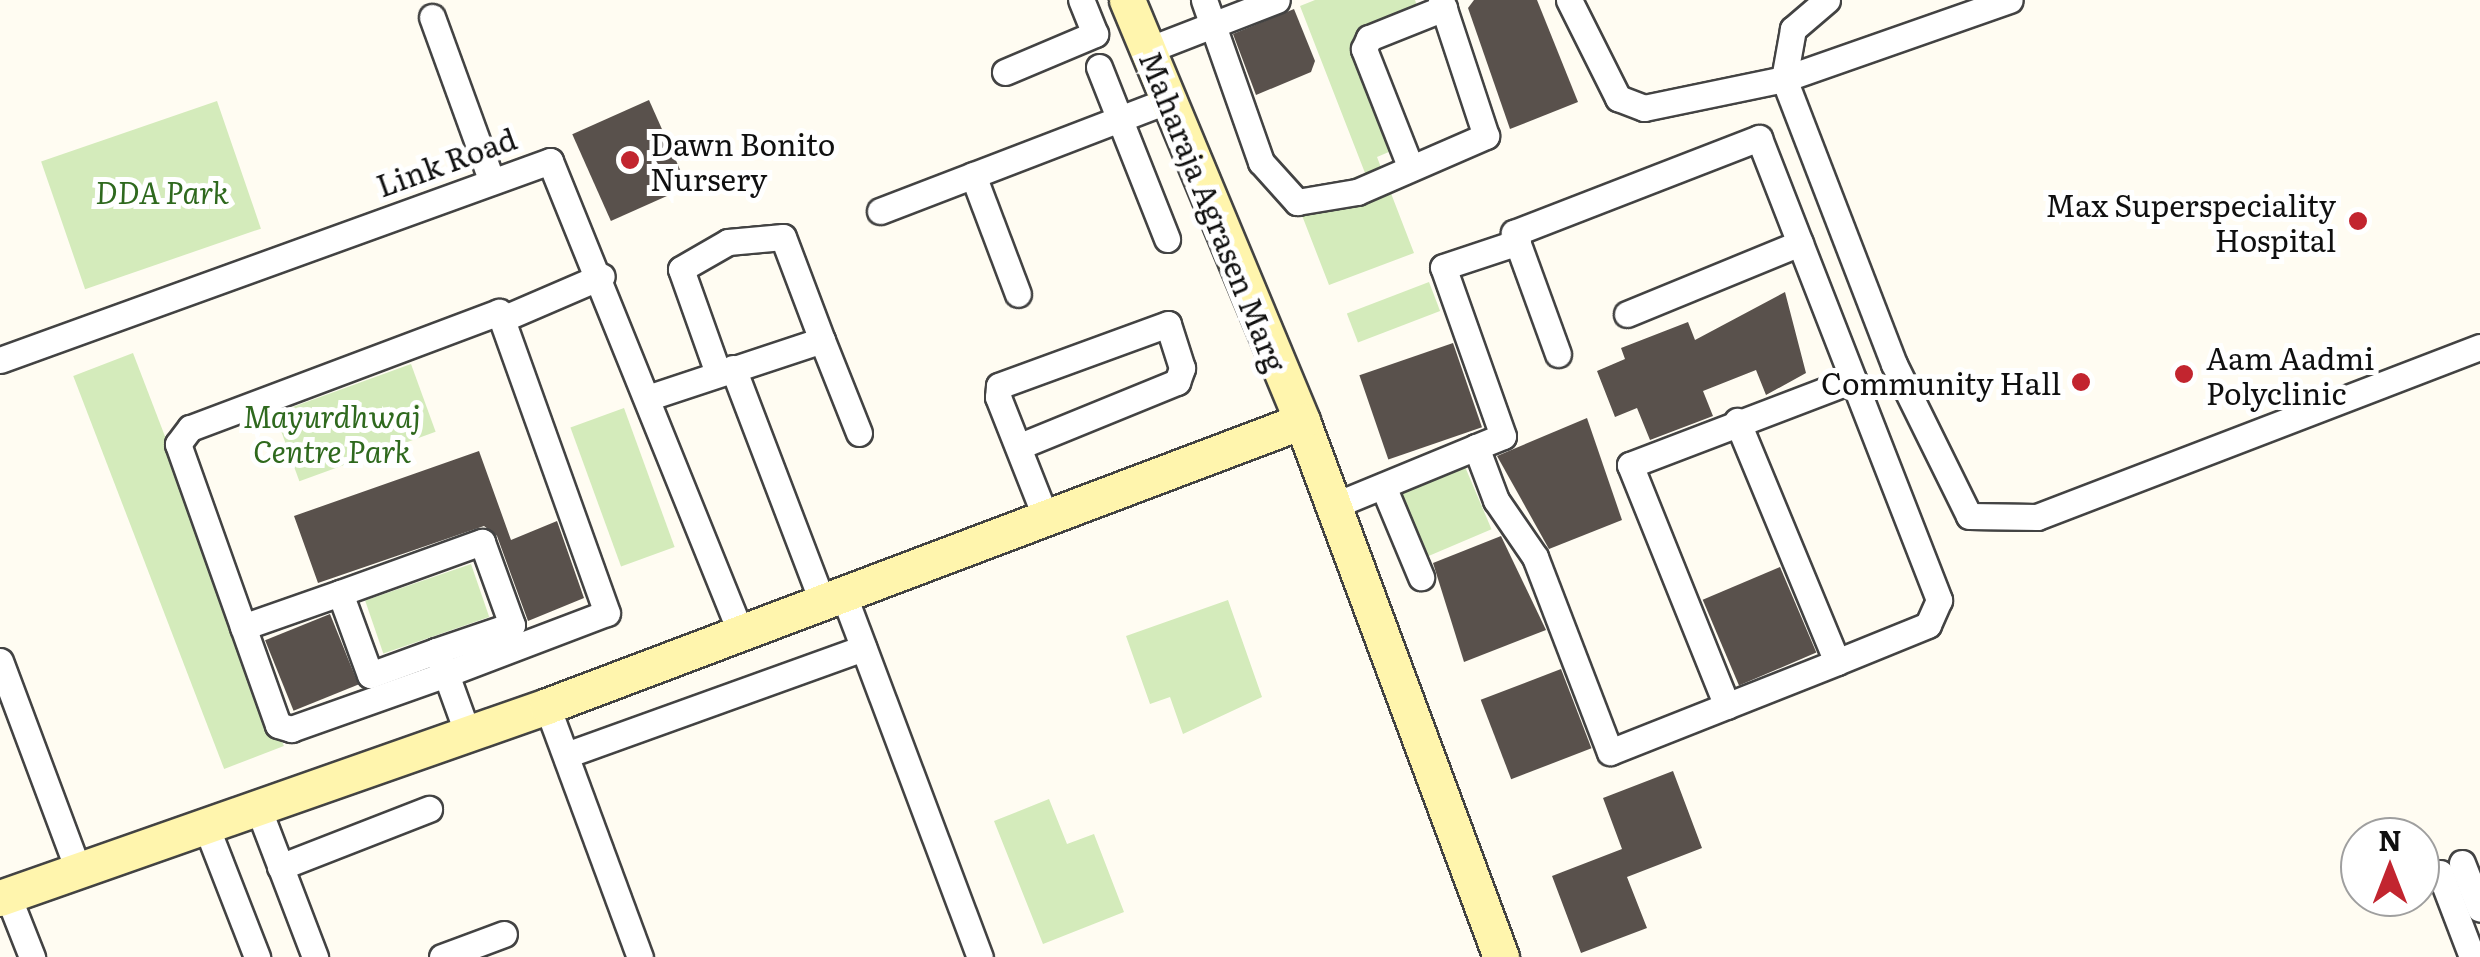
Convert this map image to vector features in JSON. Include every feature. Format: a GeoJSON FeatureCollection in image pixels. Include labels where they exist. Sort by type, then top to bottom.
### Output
{"type":"FeatureCollection","features":[{"type":"Feature","properties":{"kind":"street"},"geometry":{"type":"LineString","coordinates":[[1204,0],[1261,162],[1283,196],[1357,192],[1490,130],[1443,4],[1365,44],[1410,166]]}},
{"type":"Feature","properties":{"kind":"street"},"geometry":{"type":"LineString","coordinates":[[1148,50],[1277,0]]}},
{"type":"Feature","properties":{"kind":"street"},"geometry":{"type":"LineString","coordinates":[[1569,0],[1625,104],[1784,80],[2010,0]]}},
{"type":"Feature","properties":{"kind":"street"},"geometry":{"type":"LineString","coordinates":[[1828,0],[1794,29],[1784,80],[1894,364],[1978,520],[2037,518],[2480,348]]}},
{"type":"Feature","properties":{"kind":"street"},"geometry":{"type":"LineString","coordinates":[[1006,72],[1095,34],[1084,9],[1128,1]]}},
{"type":"Feature","properties":{"kind":"street","name":"Maharaja Agrasen Marg"},"geometry":{"type":"LineString","coordinates":[[1128,1],[1302,421],[1500,957]]}},
{"type":"Feature","properties":{"kind":"street"},"geometry":{"type":"LineString","coordinates":[[432,17],[491,179]]}},
{"type":"Feature","properties":{"kind":"street"},"geometry":{"type":"LineString","coordinates":[[1099,67],[1166,239]]}},
{"type":"Feature","properties":{"kind":"street"},"geometry":{"type":"LineString","coordinates":[[880,211],[1169,100]]}},
{"type":"Feature","properties":{"kind":"street"},"geometry":{"type":"LineString","coordinates":[[1476,448],[1496,500],[1535,557],[1610,752],[1928,624],[1939,600],[1760,138],[1514,233],[1558,354]]}},
{"type":"Feature","properties":{"kind":"street","name":"Link Road"},"geometry":{"type":"LineString","coordinates":[[0,360],[491,179],[554,163],[650,396],[740,631]]}},
{"type":"Feature","properties":{"kind":"street"},"geometry":{"type":"LineString","coordinates":[[973,175],[1018,294]]}},
{"type":"Feature","properties":{"kind":"street"},"geometry":{"type":"LineString","coordinates":[[858,433],[783,238],[728,242],[681,269],[832,597],[863,648],[980,957]]}},
{"type":"Feature","properties":{"kind":"street"},"geometry":{"type":"LineString","coordinates":[[1332,506],[1504,436],[1443,267],[1518,242]]}},
{"type":"Feature","properties":{"kind":"street"},"geometry":{"type":"LineString","coordinates":[[1627,314],[1800,243]]}},
{"type":"Feature","properties":{"kind":"street"},"geometry":{"type":"LineString","coordinates":[[243,627],[482,542],[512,625],[441,662],[283,730],[243,627],[182,433],[492,313],[507,317],[602,276]]}},
{"type":"Feature","properties":{"kind":"street"},"geometry":{"type":"LineString","coordinates":[[340,594],[370,675],[441,662],[608,613],[507,317]]}},
{"type":"Feature","properties":{"kind":"street"},"geometry":{"type":"LineString","coordinates":[[1020,446],[1177,382],[1171,328],[1161,323],[1004,381],[998,397],[1046,518]]}},
{"type":"Feature","properties":{"kind":"street"},"geometry":{"type":"LineString","coordinates":[[650,396],[822,340]]}},
{"type":"Feature","properties":{"kind":"street"},"geometry":{"type":"LineString","coordinates":[[1727,706],[1630,465],[1737,420],[1853,380]]}},
{"type":"Feature","properties":{"kind":"street"},"geometry":{"type":"LineString","coordinates":[[1737,420],[1837,662]]}},
{"type":"Feature","properties":{"kind":"street"},"geometry":{"type":"LineString","coordinates":[[32,957],[4,897],[77,867],[206,826],[547,706],[1302,421]]}},
{"type":"Feature","properties":{"kind":"street"},"geometry":{"type":"LineString","coordinates":[[1383,486],[1421,577]]}},
{"type":"Feature","properties":{"kind":"street"},"geometry":{"type":"LineString","coordinates":[[566,755],[863,648]]}},
{"type":"Feature","properties":{"kind":"street"},"geometry":{"type":"LineString","coordinates":[[0,661],[77,867]]}},
{"type":"Feature","properties":{"kind":"street"},"geometry":{"type":"LineString","coordinates":[[441,662],[467,732]]}},
{"type":"Feature","properties":{"kind":"street"},"geometry":{"type":"LineString","coordinates":[[547,706],[640,957]]}},
{"type":"Feature","properties":{"kind":"street"},"geometry":{"type":"LineString","coordinates":[[257,805],[315,957]]}},
{"type":"Feature","properties":{"kind":"street"},"geometry":{"type":"LineString","coordinates":[[280,867],[429,809]]}},
{"type":"Feature","properties":{"kind":"street"},"geometry":{"type":"LineString","coordinates":[[206,826],[257,957]]}},
{"type":"Feature","properties":{"kind":"street"},"geometry":{"type":"LineString","coordinates":[[2472,957],[2451,868],[2478,900]]}},
{"type":"Feature","properties":{"kind":"street"},"geometry":{"type":"LineString","coordinates":[[442,957],[504,934]]}},
{"type":"Feature","properties":{"kind":"green space"},"geometry":{"type":"Polygon","coordinates":[[[1315,0],[1415,0],[1420,14],[1361,37],[1403,146],[1377,157],[1414,253],[1329,285],[1296,200],[1365,173],[1300,6],[1315,0]]]}},
{"type":"Feature","properties":{"kind":"green space","name":"DDA Park"},"geometry":{"type":"Polygon","coordinates":[[[217,101],[261,229],[85,289],[41,162],[217,101]]]}},
{"type":"Feature","properties":{"kind":"green space"},"geometry":{"type":"Polygon","coordinates":[[[1429,282],[1440,311],[1358,342],[1347,314],[1429,282]]]}},
{"type":"Feature","properties":{"kind":"green space"},"geometry":{"type":"Polygon","coordinates":[[[133,353],[284,746],[224,769],[73,376],[133,353]]]}},
{"type":"Feature","properties":{"kind":"green space","name":"Mayurdhwaj Centre Park"},"geometry":{"type":"Polygon","coordinates":[[[411,364],[436,432],[299,481],[275,414],[411,364]]]}},
{"type":"Feature","properties":{"kind":"green space"},"geometry":{"type":"Polygon","coordinates":[[[624,408],[675,547],[621,567],[570,427],[624,408]]]}},
{"type":"Feature","properties":{"kind":"green space"},"geometry":{"type":"Polygon","coordinates":[[[1463,462],[1492,529],[1428,556],[1399,489],[1463,462]]]}},
{"type":"Feature","properties":{"kind":"green space"},"geometry":{"type":"Polygon","coordinates":[[[471,564],[489,617],[383,653],[365,600],[471,564]]]}},
{"type":"Feature","properties":{"kind":"green space"},"geometry":{"type":"Polygon","coordinates":[[[1228,600],[1262,697],[1183,734],[1170,697],[1150,704],[1126,636],[1228,600]]]}},
{"type":"Feature","properties":{"kind":"green space"},"geometry":{"type":"Polygon","coordinates":[[[1049,799],[1067,844],[1094,834],[1124,912],[1043,944],[994,821],[1049,799]]]}},
{"type":"Feature","properties":{"kind":"building"},"geometry":{"type":"Polygon","coordinates":[[[1474,0],[1537,0],[1578,102],[1510,129],[1468,8],[1474,0]]]}},
{"type":"Feature","properties":{"kind":"building"},"geometry":{"type":"Polygon","coordinates":[[[1294,9],[1315,61],[1311,72],[1256,95],[1233,34],[1294,9]]]}},
{"type":"Feature","properties":{"kind":"building","name":"Dawn Bonito Nursery"},"geometry":{"type":"Polygon","coordinates":[[[649,100],[688,187],[611,221],[572,134],[649,100]]]}},
{"type":"Feature","properties":{"kind":"building"},"geometry":{"type":"Polygon","coordinates":[[[1785,292],[1806,373],[1766,395],[1756,370],[1703,391],[1713,416],[1650,440],[1637,408],[1615,417],[1597,371],[1625,359],[1621,348],[1688,322],[1695,340],[1785,292]]]}},
{"type":"Feature","properties":{"kind":"building"},"geometry":{"type":"Polygon","coordinates":[[[1453,343],[1482,427],[1388,459],[1359,375],[1453,343]]]}},
{"type":"Feature","properties":{"kind":"building"},"geometry":{"type":"Polygon","coordinates":[[[1587,418],[1622,520],[1549,549],[1497,456],[1587,418]]]}},
{"type":"Feature","properties":{"kind":"building"},"geometry":{"type":"Polygon","coordinates":[[[479,451],[511,540],[557,521],[584,598],[528,621],[497,536],[484,526],[318,583],[294,516],[479,451]]]}},
{"type":"Feature","properties":{"kind":"building"},"geometry":{"type":"Polygon","coordinates":[[[1501,536],[1546,630],[1464,662],[1433,563],[1501,536]]]}},
{"type":"Feature","properties":{"kind":"building"},"geometry":{"type":"Polygon","coordinates":[[[1780,567],[1816,653],[1739,685],[1703,600],[1780,567]]]}},
{"type":"Feature","properties":{"kind":"building"},"geometry":{"type":"Polygon","coordinates":[[[330,614],[358,684],[294,711],[265,640],[330,614]]]}},
{"type":"Feature","properties":{"kind":"building"},"geometry":{"type":"Polygon","coordinates":[[[1561,669],[1591,748],[1511,779],[1481,700],[1561,669]]]}},
{"type":"Feature","properties":{"kind":"building"},"geometry":{"type":"Polygon","coordinates":[[[1673,771],[1702,848],[1627,877],[1647,928],[1581,953],[1552,876],[1622,849],[1603,798],[1673,771]]]}},
{"type":"Feature","properties":{"kind":"place","name":"Dawn Bonito Nursery"},"geometry":{"type":"Point","coordinates":[630,160]}},
{"type":"Feature","properties":{"kind":"place","name":"Max Superspeciality Hospital"},"geometry":{"type":"Point","coordinates":[2358,221]}},
{"type":"Feature","properties":{"kind":"place","name":"Aam Aadmi Polyclinic"},"geometry":{"type":"Point","coordinates":[2184,374]}},
{"type":"Feature","properties":{"kind":"place","name":"Community Hall"},"geometry":{"type":"Point","coordinates":[2081,382]}}]}
